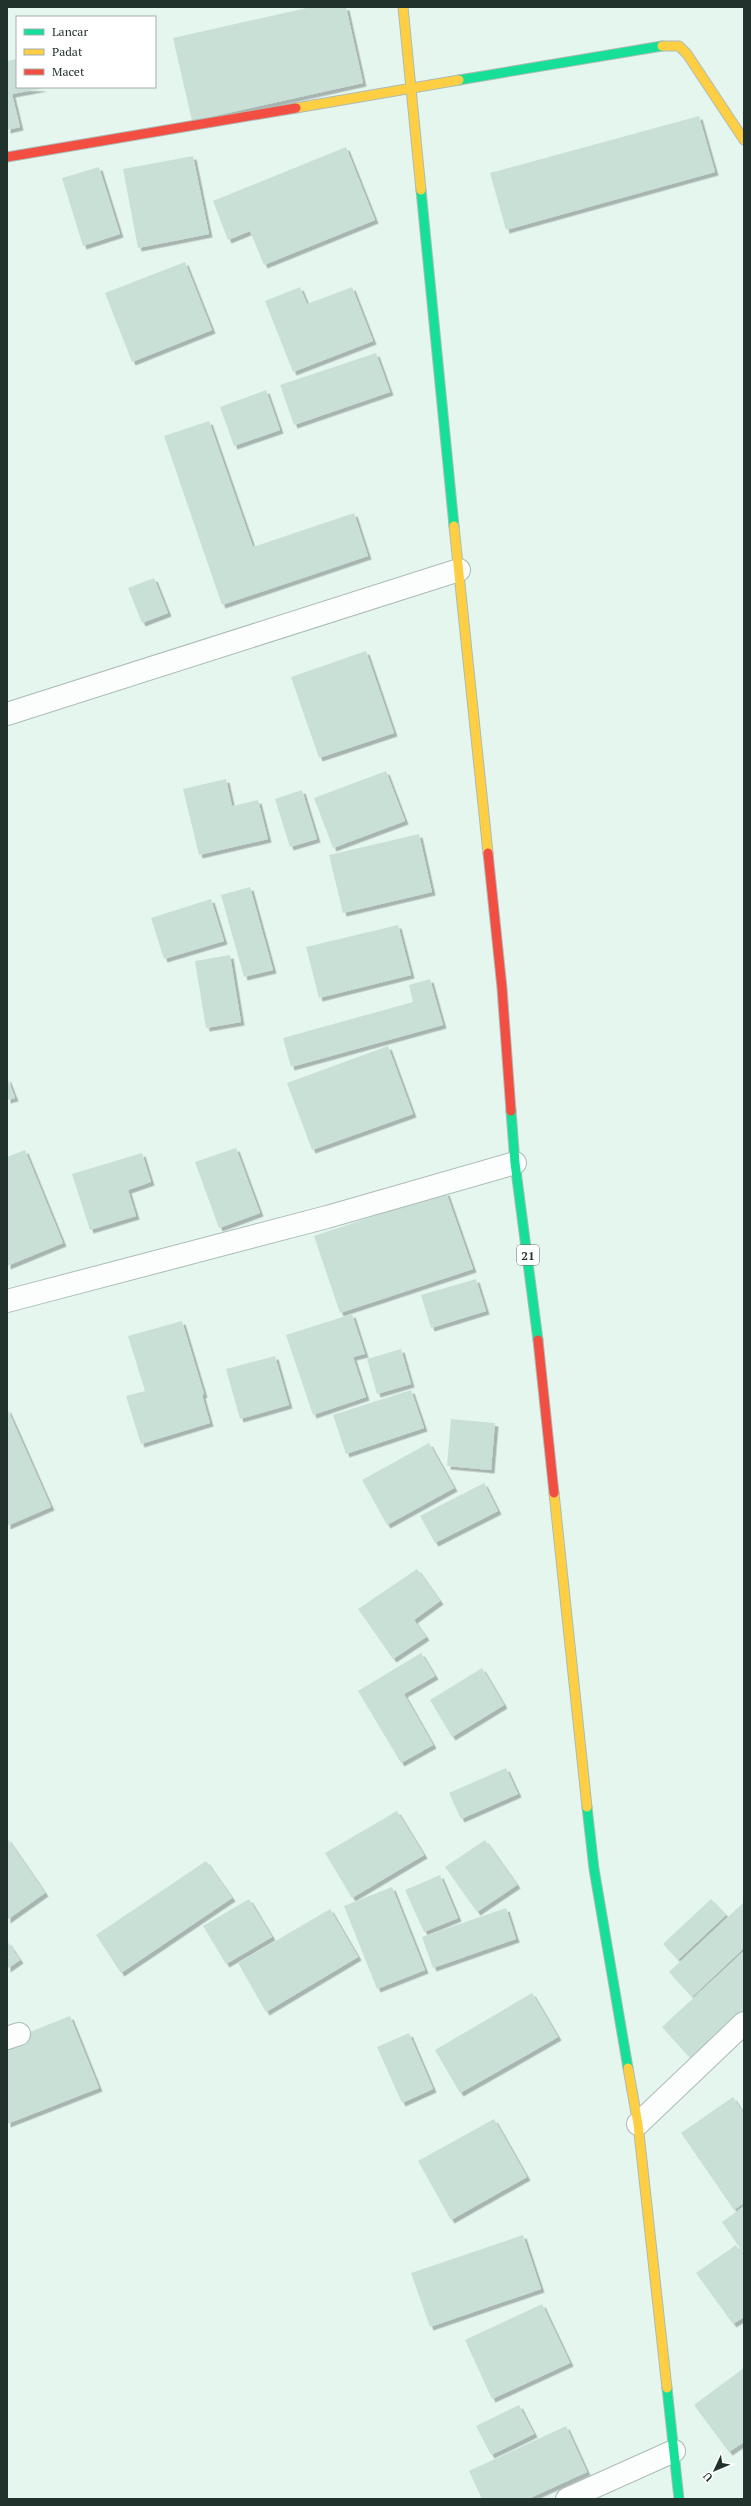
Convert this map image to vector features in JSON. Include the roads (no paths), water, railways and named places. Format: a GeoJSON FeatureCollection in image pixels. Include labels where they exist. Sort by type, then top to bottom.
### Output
{"type":"FeatureCollection","features":[{"type":"Feature","properties":{"kind":"main road","name":"21"},"geometry":{"type":"LineString","coordinates":[[403,7],[502,988],[515,1163],[530,1267],[594,1869],[638,2124],[679,2499]]}},
{"type":"Feature","properties":{"kind":"main road"},"geometry":{"type":"LineString","coordinates":[[7,157],[411,90],[667,45],[679,46],[744,140]]}},
{"type":"Feature","properties":{"kind":"street"},"geometry":{"type":"LineString","coordinates":[[7,714],[459,570]]}},
{"type":"Feature","properties":{"kind":"street"},"geometry":{"type":"LineString","coordinates":[[7,1301],[327,1217],[515,1163]]}},
{"type":"Feature","properties":{"kind":"street"},"geometry":{"type":"LineString","coordinates":[[638,2124],[744,2023]]}},
{"type":"Feature","properties":{"kind":"street"},"geometry":{"type":"LineString","coordinates":[[567,2499],[674,2451]]}}]}
